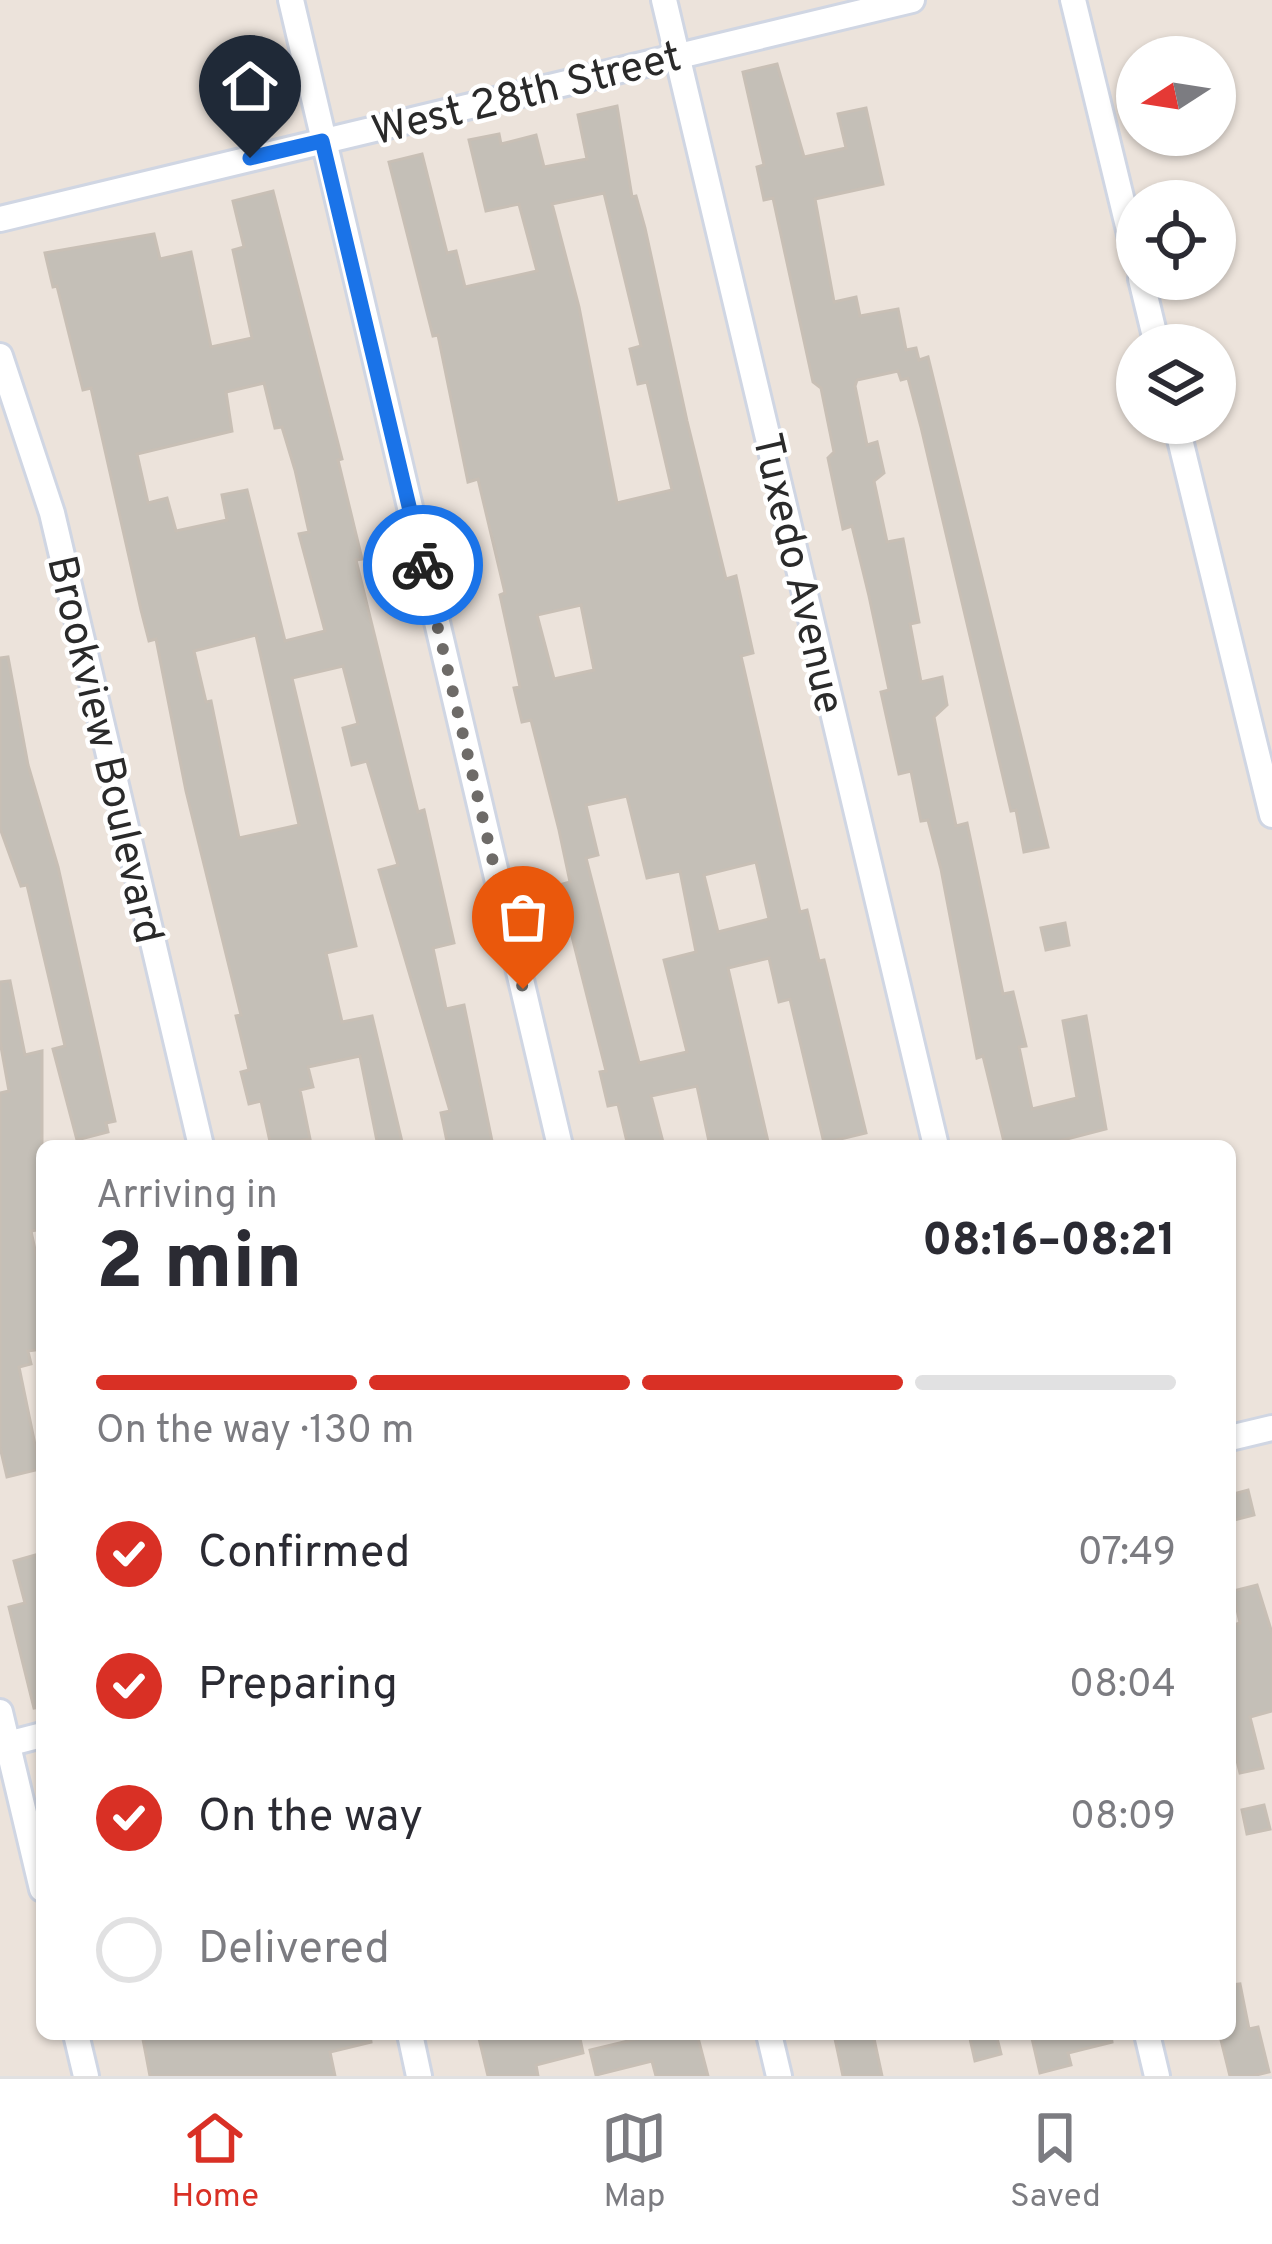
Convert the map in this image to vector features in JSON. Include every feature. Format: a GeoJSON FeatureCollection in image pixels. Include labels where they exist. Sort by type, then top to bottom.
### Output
{"type":"FeatureCollection","features":[{"type":"Feature","properties":{"kind":"street"},"geometry":{"type":"LineString","coordinates":[[291,0],[559,1140]]}},
{"type":"Feature","properties":{"kind":"street","name":"Tuxedo Avenue"},"geometry":{"type":"LineString","coordinates":[[664,0],[935,1140]]}},
{"type":"Feature","properties":{"kind":"street","name":"West 28th Street"},"geometry":{"type":"LineString","coordinates":[[0,219],[912,0]]}},
{"type":"Feature","properties":{"kind":"street"},"geometry":{"type":"LineString","coordinates":[[1073,0],[1117,180]]}},
{"type":"Feature","properties":{"kind":"street","name":"Brookview Boulevard"},"geometry":{"type":"LineString","coordinates":[[0,356],[52,513],[200,1140]]}},
{"type":"Feature","properties":{"kind":"street"},"geometry":{"type":"LineString","coordinates":[[1181,444],[1272,815]]}},
{"type":"Feature","properties":{"kind":"street"},"geometry":{"type":"LineString","coordinates":[[1236,1437],[1272,1428]]}},
{"type":"Feature","properties":{"kind":"street"},"geometry":{"type":"LineString","coordinates":[[0,1712],[4,1745],[36,1866]]}},
{"type":"Feature","properties":{"kind":"street"},"geometry":{"type":"LineString","coordinates":[[4,1745],[36,1737]]}},
{"type":"Feature","properties":{"kind":"street"},"geometry":{"type":"LineString","coordinates":[[77,2040],[86,2076]]}},
{"type":"Feature","properties":{"kind":"street"},"geometry":{"type":"LineString","coordinates":[[411,2040],[419,2076]]}},
{"type":"Feature","properties":{"kind":"street"},"geometry":{"type":"LineString","coordinates":[[771,2040],[779,2076]]}},
{"type":"Feature","properties":{"kind":"street"},"geometry":{"type":"LineString","coordinates":[[1148,2040],[1157,2076]]}},
{"type":"Feature","properties":{"kind":"building"},"geometry":{"type":"Polygon","coordinates":[[[777,64],[804,157],[846,148],[838,114],[866,108],[883,184],[815,199],[834,302],[856,297],[860,316],[898,309],[906,350],[916,348],[919,360],[928,357],[1048,847],[1024,852],[1016,810],[1011,811],[921,427],[908,378],[901,380],[898,371],[857,380],[855,386],[867,445],[877,442],[884,473],[874,481],[887,542],[903,539],[919,622],[910,624],[921,682],[942,677],[947,705],[934,717],[956,826],[967,823],[1003,994],[1013,992],[1026,1046],[1019,1047],[1032,1109],[1077,1098],[1063,1021],[1086,1016],[1106,1129],[1063,1140],[1004,1140],[983,1056],[977,1058],[928,820],[921,821],[911,771],[899,774],[881,692],[889,690],[869,596],[852,526],[843,529],[828,458],[834,452],[821,388],[813,382],[773,198],[764,200],[757,167],[764,165],[743,72],[777,64]]]}},
{"type":"Feature","properties":{"kind":"building"},"geometry":{"type":"Polygon","coordinates":[[[617,106],[632,197],[636,196],[645,228],[726,579],[736,576],[753,653],[741,656],[800,912],[807,910],[819,961],[824,960],[866,1133],[823,1140],[790,999],[779,1002],[769,958],[728,968],[768,1140],[709,1140],[697,1086],[651,1096],[662,1140],[627,1140],[618,1104],[608,1106],[600,1072],[606,1071],[559,885],[570,882],[559,830],[531,720],[522,722],[514,688],[520,687],[500,595],[505,593],[478,479],[468,482],[438,335],[433,336],[389,162],[422,154],[447,253],[456,251],[465,287],[537,271],[519,204],[486,211],[469,140],[499,134],[501,144],[536,135],[544,167],[587,159],[578,115],[617,106]],[[604,193],[552,204],[579,307],[617,503],[672,490],[647,382],[638,384],[630,349],[641,346],[604,193]],[[581,605],[537,615],[554,679],[594,670],[581,605]],[[627,796],[586,805],[598,855],[586,858],[639,1063],[687,1052],[664,960],[696,952],[680,871],[647,878],[627,796]],[[756,862],[704,875],[718,932],[769,919],[756,862]]]}},
{"type":"Feature","properties":{"kind":"building"},"geometry":{"type":"Polygon","coordinates":[[[273,191],[342,459],[338,460],[362,559],[356,560],[418,812],[424,810],[454,943],[433,948],[446,1009],[464,1005],[492,1140],[447,1140],[441,1113],[450,1111],[379,870],[398,865],[367,761],[352,765],[343,728],[358,724],[343,666],[292,678],[356,946],[326,953],[342,1022],[372,1016],[402,1140],[377,1140],[360,1056],[308,1067],[313,1087],[300,1090],[310,1139],[270,1140],[261,1101],[249,1104],[241,1072],[249,1070],[236,1016],[241,1015],[186,791],[156,639],[149,641],[91,388],[83,390],[45,253],[154,234],[160,259],[191,252],[211,347],[252,338],[233,250],[244,247],[233,201],[273,191]],[[264,383],[226,392],[232,431],[137,454],[148,503],[167,498],[176,531],[227,520],[222,495],[247,490],[285,641],[325,631],[299,534],[309,532],[295,470],[282,427],[275,428],[264,383]],[[256,635],[194,651],[206,702],[211,701],[239,838],[299,825],[256,635]]]}},
{"type":"Feature","properties":{"kind":"building"},"geometry":{"type":"Polygon","coordinates":[[[8,657],[28,765],[58,867],[115,1121],[106,1123],[108,1132],[77,1140],[53,1049],[65,1046],[27,885],[21,886],[0,828],[0,658],[8,657]]]}},
{"type":"Feature","properties":{"kind":"building"},"geometry":{"type":"Polygon","coordinates":[[[1065,923],[1069,945],[1046,950],[1041,928],[1065,923]]]}},
{"type":"Feature","properties":{"kind":"building"},"geometry":{"type":"Polygon","coordinates":[[[10,981],[25,1055],[42,1051],[42,1140],[36,1140],[36,1230],[31,1231],[36,1254],[36,1350],[28,1351],[31,1364],[19,1367],[36,1470],[7,1477],[0,1447],[0,1093],[9,1091],[0,1041],[0,982],[10,981]]]}},
{"type":"Feature","properties":{"kind":"building"},"geometry":{"type":"Polygon","coordinates":[[[1248,1490],[1254,1515],[1236,1520],[1236,1493],[1248,1490]]]}},
{"type":"Feature","properties":{"kind":"building"},"geometry":{"type":"Polygon","coordinates":[[[36,1555],[36,1708],[9,1607],[25,1603],[14,1561],[36,1555]]]}},
{"type":"Feature","properties":{"kind":"building"},"geometry":{"type":"Polygon","coordinates":[[[1257,1585],[1272,1633],[1272,1711],[1250,1717],[1263,1768],[1240,1773],[1236,1756],[1236,1624],[1240,1623],[1236,1590],[1257,1585]]]}},
{"type":"Feature","properties":{"kind":"building"},"geometry":{"type":"Polygon","coordinates":[[[1264,1805],[1270,1829],[1247,1834],[1242,1810],[1264,1805]]]}},
{"type":"Feature","properties":{"kind":"building"},"geometry":{"type":"Polygon","coordinates":[[[1236,1984],[1240,1984],[1249,2029],[1258,2027],[1269,2072],[1230,2076],[1221,2040],[1236,2040],[1236,1984]]]}},
{"type":"Feature","properties":{"kind":"building"},"geometry":{"type":"Polygon","coordinates":[[[143,2040],[371,2040],[330,2052],[335,2076],[150,2076],[143,2040]]]}},
{"type":"Feature","properties":{"kind":"building"},"geometry":{"type":"Polygon","coordinates":[[[479,2040],[580,2040],[583,2053],[536,2065],[538,2076],[488,2076],[479,2040]]]}},
{"type":"Feature","properties":{"kind":"building"},"geometry":{"type":"Polygon","coordinates":[[[632,2040],[699,2040],[708,2076],[656,2076],[652,2061],[596,2075],[590,2050],[632,2040]]]}},
{"type":"Feature","properties":{"kind":"building"},"geometry":{"type":"Polygon","coordinates":[[[835,2040],[874,2040],[882,2076],[843,2076],[835,2040]]]}},
{"type":"Feature","properties":{"kind":"building"},"geometry":{"type":"Polygon","coordinates":[[[970,2040],[998,2040],[1001,2054],[975,2061],[970,2040]]]}},
{"type":"Feature","properties":{"kind":"building"},"geometry":{"type":"Polygon","coordinates":[[[1032,2040],[1112,2040],[1068,2053],[1071,2065],[1040,2073],[1032,2040]]]}},
{"type":"Feature","properties":{"kind":"way so far"},"geometry":{"type":"LineString","coordinates":[[423,565],[523,989]]}},
{"type":"Feature","properties":{"kind":"route"},"geometry":{"type":"LineString","coordinates":[[250,158],[322,141],[423,565]]}}]}
